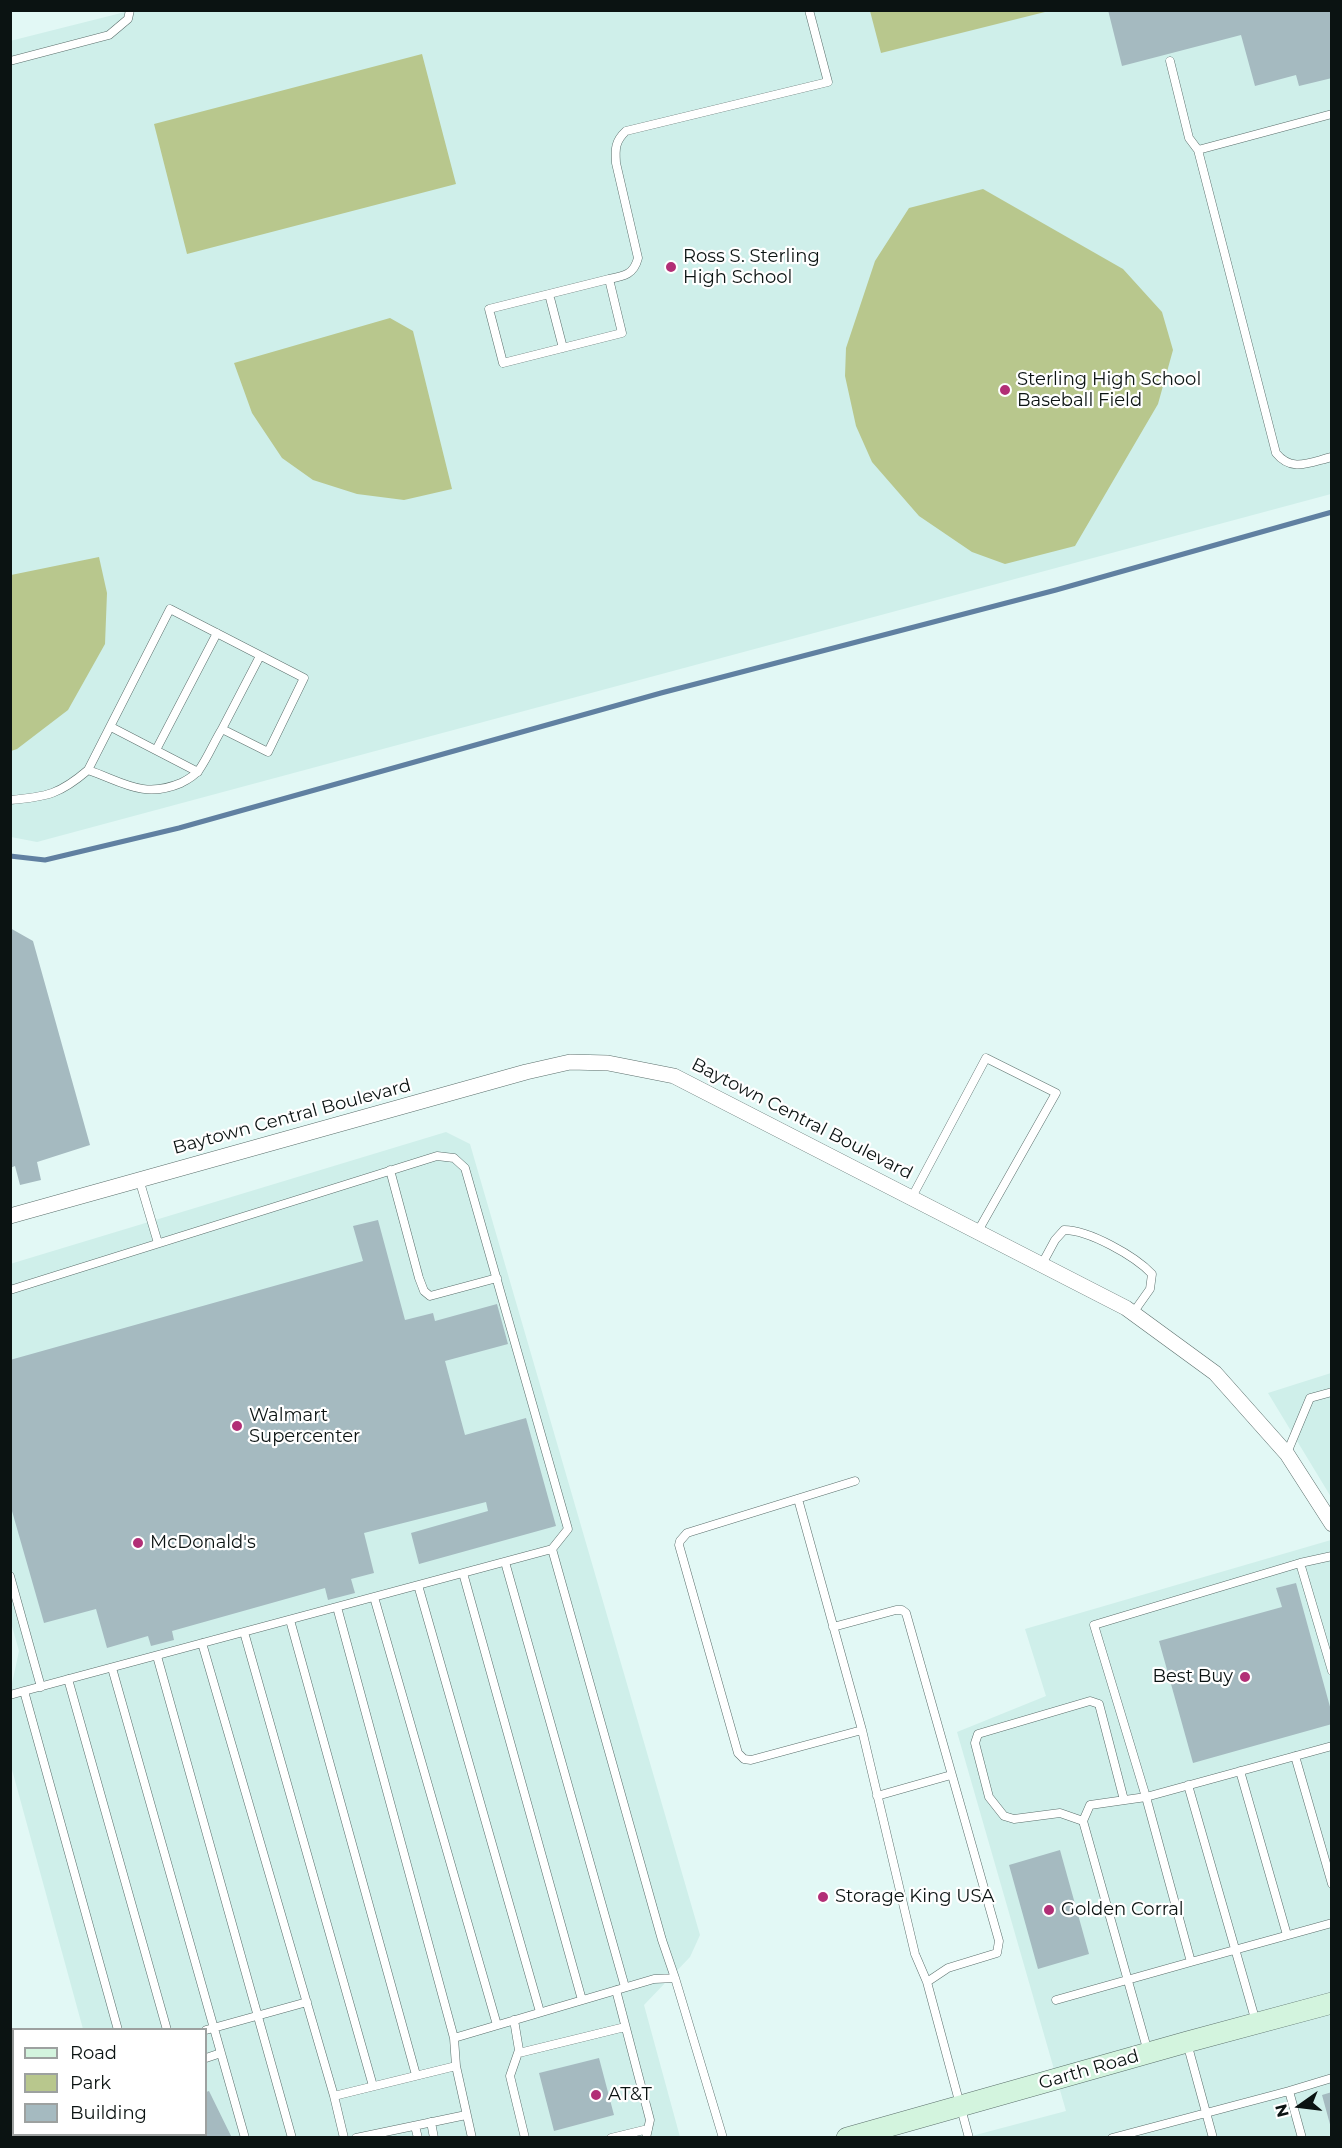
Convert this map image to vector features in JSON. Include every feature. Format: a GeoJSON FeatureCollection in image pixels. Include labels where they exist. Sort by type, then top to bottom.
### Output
{"type":"FeatureCollection","features":[{"type":"Feature","properties":{"kind":"main road","name":"Garth Road"},"geometry":{"type":"LineString","coordinates":[[847,2138],[1187,2042],[1332,2004]]}},
{"type":"Feature","properties":{"kind":"street","name":"Baytown Central Boulevard"},"geometry":{"type":"LineString","coordinates":[[10,1216],[526,1072],[570,1062],[599,1063],[674,1076],[1133,1313],[1215,1373],[1287,1455],[1332,1524]]}},
{"type":"Feature","properties":{"kind":"lane"},"geometry":{"type":"LineString","coordinates":[[10,62],[109,35],[129,18],[130,10]]}},
{"type":"Feature","properties":{"kind":"lane"},"geometry":{"type":"LineString","coordinates":[[609,279],[622,333],[503,363],[489,309],[609,279],[626,276],[633,272],[638,258],[616,163],[615,148],[619,137],[626,131],[828,82],[809,10]]}},
{"type":"Feature","properties":{"kind":"lane"},"geometry":{"type":"LineString","coordinates":[[1170,61],[1189,138],[1198,150],[1276,453],[1283,462],[1298,466],[1332,457]]}},
{"type":"Feature","properties":{"kind":"lane"},"geometry":{"type":"LineString","coordinates":[[1198,150],[1332,114]]}},
{"type":"Feature","properties":{"kind":"lane"},"geometry":{"type":"LineString","coordinates":[[549,294],[563,348]]}},
{"type":"Feature","properties":{"kind":"lane"},"geometry":{"type":"LineString","coordinates":[[10,800],[49,795],[70,785],[88,770],[170,609],[304,678],[268,752],[222,729]]}},
{"type":"Feature","properties":{"kind":"lane"},"geometry":{"type":"LineString","coordinates":[[156,750],[217,633]]}},
{"type":"Feature","properties":{"kind":"lane"},"geometry":{"type":"LineString","coordinates":[[88,770],[138,790],[168,789],[185,781],[198,772],[260,656]]}},
{"type":"Feature","properties":{"kind":"lane"},"geometry":{"type":"LineString","coordinates":[[111,727],[198,772]]}},
{"type":"Feature","properties":{"kind":"lane"},"geometry":{"type":"LineString","coordinates":[[912,1197],[986,1058],[1056,1093],[978,1231]]}},
{"type":"Feature","properties":{"kind":"lane"},"geometry":{"type":"LineString","coordinates":[[10,1290],[437,1156],[454,1158],[465,1168],[568,1529],[552,1549],[10,1695]]}},
{"type":"Feature","properties":{"kind":"lane"},"geometry":{"type":"LineString","coordinates":[[390,1170],[424,1292],[430,1296],[497,1278]]}},
{"type":"Feature","properties":{"kind":"lane"},"geometry":{"type":"LineString","coordinates":[[139,1179],[158,1244]]}},
{"type":"Feature","properties":{"kind":"lane"},"geometry":{"type":"LineString","coordinates":[[1042,1264],[1055,1240],[1064,1230],[1074,1230],[1090,1235],[1143,1264],[1152,1274],[1150,1289],[1133,1313]]}},
{"type":"Feature","properties":{"kind":"lane"},"geometry":{"type":"LineString","coordinates":[[1287,1455],[1310,1398],[1332,1392]]}},
{"type":"Feature","properties":{"kind":"lane"},"geometry":{"type":"LineString","coordinates":[[855,1481],[687,1533],[679,1545],[738,1753],[744,1759],[751,1760],[862,1730]]}},
{"type":"Feature","properties":{"kind":"lane"},"geometry":{"type":"LineString","coordinates":[[798,1499],[862,1730],[915,1954],[927,1982],[969,2138]]}},
{"type":"Feature","properties":{"kind":"lane"},"geometry":{"type":"LineString","coordinates":[[552,1549],[662,1940],[723,2138]]}},
{"type":"Feature","properties":{"kind":"lane"},"geometry":{"type":"LineString","coordinates":[[1191,1962],[1146,1797],[1094,1625],[1300,1563],[1332,1556]]}},
{"type":"Feature","properties":{"kind":"lane"},"geometry":{"type":"LineString","coordinates":[[504,1562],[625,1987]]}},
{"type":"Feature","properties":{"kind":"lane"},"geometry":{"type":"LineString","coordinates":[[1300,1563],[1332,1671]]}},
{"type":"Feature","properties":{"kind":"lane"},"geometry":{"type":"LineString","coordinates":[[463,1573],[582,2000]]}},
{"type":"Feature","properties":{"kind":"lane"},"geometry":{"type":"LineString","coordinates":[[10,1576],[41,1686]]}},
{"type":"Feature","properties":{"kind":"lane"},"geometry":{"type":"LineString","coordinates":[[418,1585],[540,2012]]}},
{"type":"Feature","properties":{"kind":"lane"},"geometry":{"type":"LineString","coordinates":[[374,1597],[497,2025]]}},
{"type":"Feature","properties":{"kind":"lane"},"geometry":{"type":"LineString","coordinates":[[336,1607],[454,2038],[456,2066],[472,2138]]}},
{"type":"Feature","properties":{"kind":"lane"},"geometry":{"type":"LineString","coordinates":[[833,1627],[896,1610],[906,1613],[999,1941],[997,1953],[948,1968],[927,1982]]}},
{"type":"Feature","properties":{"kind":"lane"},"geometry":{"type":"LineString","coordinates":[[290,1620],[416,2075]]}},
{"type":"Feature","properties":{"kind":"lane"},"geometry":{"type":"LineString","coordinates":[[244,1632],[373,2086]]}},
{"type":"Feature","properties":{"kind":"lane"},"geometry":{"type":"LineString","coordinates":[[202,1643],[334,2096],[344,2138]]}},
{"type":"Feature","properties":{"kind":"lane"},"geometry":{"type":"LineString","coordinates":[[157,1656],[292,2138]]}},
{"type":"Feature","properties":{"kind":"lane"},"geometry":{"type":"LineString","coordinates":[[112,1668],[210,2029],[221,2053],[245,2138]]}},
{"type":"Feature","properties":{"kind":"lane"},"geometry":{"type":"LineString","coordinates":[[68,1679],[166,2028]]}},
{"type":"Feature","properties":{"kind":"lane"},"geometry":{"type":"LineString","coordinates":[[24,1691],[117,2028]]}},
{"type":"Feature","properties":{"kind":"lane"},"geometry":{"type":"LineString","coordinates":[[1083,1821],[1060,1813],[1014,1819],[1004,1816],[989,1797],[975,1743],[978,1734],[1090,1701],[1099,1704],[1124,1800]]}},
{"type":"Feature","properties":{"kind":"lane"},"geometry":{"type":"LineString","coordinates":[[1148,2053],[1083,1821],[1090,1805],[1146,1797],[1332,1746]]}},
{"type":"Feature","properties":{"kind":"lane"},"geometry":{"type":"LineString","coordinates":[[1295,1756],[1332,1884]]}},
{"type":"Feature","properties":{"kind":"lane"},"geometry":{"type":"LineString","coordinates":[[1240,1771],[1287,1935]]}},
{"type":"Feature","properties":{"kind":"lane"},"geometry":{"type":"LineString","coordinates":[[878,1796],[951,1775]]}},
{"type":"Feature","properties":{"kind":"lane"},"geometry":{"type":"LineString","coordinates":[[1188,1785],[1256,2024]]}},
{"type":"Feature","properties":{"kind":"lane"},"geometry":{"type":"LineString","coordinates":[[1056,2000],[1332,1923]]}},
{"type":"Feature","properties":{"kind":"lane"},"geometry":{"type":"LineString","coordinates":[[454,2038],[654,1979],[675,1978]]}},
{"type":"Feature","properties":{"kind":"lane"},"geometry":{"type":"LineString","coordinates":[[612,2138],[646,2133],[650,2120],[616,1990]]}},
{"type":"Feature","properties":{"kind":"lane"},"geometry":{"type":"LineString","coordinates":[[210,2029],[307,2002]]}},
{"type":"Feature","properties":{"kind":"lane"},"geometry":{"type":"LineString","coordinates":[[514,2020],[519,2053],[510,2076],[525,2138]]}},
{"type":"Feature","properties":{"kind":"lane"},"geometry":{"type":"LineString","coordinates":[[519,2053],[625,2027]]}},
{"type":"Feature","properties":{"kind":"lane"},"geometry":{"type":"LineString","coordinates":[[1187,2042],[1213,2138]]}},
{"type":"Feature","properties":{"kind":"lane"},"geometry":{"type":"LineString","coordinates":[[207,2058],[221,2053]]}},
{"type":"Feature","properties":{"kind":"lane"},"geometry":{"type":"LineString","coordinates":[[334,2096],[456,2066]]}},
{"type":"Feature","properties":{"kind":"lane"},"geometry":{"type":"LineString","coordinates":[[1116,2137],[1332,2078]]}},
{"type":"Feature","properties":{"kind":"lane"},"geometry":{"type":"LineString","coordinates":[[1289,2091],[1302,2138]]}},
{"type":"Feature","properties":{"kind":"lane"},"geometry":{"type":"LineString","coordinates":[[356,2138],[397,2134],[415,2126],[466,2115]]}},
{"type":"Feature","properties":{"kind":"lane"},"geometry":{"type":"LineString","coordinates":[[431,2122],[434,2138]]}},
{"type":"Feature","properties":{"kind":"lane"},"geometry":{"type":"LineString","coordinates":[[415,2126],[418,2138]]}},
{"type":"Feature","properties":{"kind":"shaded area","name":"Ross S. Sterling High School"},"geometry":{"type":"Polygon","coordinates":[[[133,10],[1331,11],[1331,494],[37,842],[11,837],[10,41],[133,10]]]}},
{"type":"Feature","properties":{"kind":"shaded area"},"geometry":{"type":"Polygon","coordinates":[[[446,1132],[470,1144],[700,1935],[690,1957],[644,2005],[680,2137],[144,2136],[207,2136],[207,2028],[83,2028],[11,1766],[11,1688],[19,1651],[10,1619],[10,1264],[446,1132]]]}},
{"type":"Feature","properties":{"kind":"shaded area"},"geometry":{"type":"Polygon","coordinates":[[[1331,1373],[1331,1497],[1268,1393],[1331,1373]]]}},
{"type":"Feature","properties":{"kind":"shaded area"},"geometry":{"type":"Polygon","coordinates":[[[1331,1540],[1331,2137],[968,2137],[1066,2111],[957,1732],[1046,1696],[1025,1629],[1331,1540]]]}},
{"type":"Feature","properties":{"kind":"green space"},"geometry":{"type":"Polygon","coordinates":[[[870,10],[1049,11],[881,53],[870,10]]]}},
{"type":"Feature","properties":{"kind":"green space"},"geometry":{"type":"Polygon","coordinates":[[[422,54],[456,184],[187,254],[154,124],[422,54]]]}},
{"type":"Feature","properties":{"kind":"green space","name":"Sterling High School Baseball Field"},"geometry":{"type":"Polygon","coordinates":[[[983,189],[1123,269],[1162,312],[1173,350],[1158,404],[1075,546],[1005,564],[972,552],[919,516],[872,462],[856,426],[845,376],[846,348],[875,261],[909,208],[983,189]]]}},
{"type":"Feature","properties":{"kind":"green space"},"geometry":{"type":"Polygon","coordinates":[[[390,318],[413,331],[452,489],[404,500],[357,494],[313,480],[282,458],[252,413],[234,363],[390,318]]]}},
{"type":"Feature","properties":{"kind":"green space"},"geometry":{"type":"Polygon","coordinates":[[[99,557],[107,593],[105,644],[68,710],[17,749],[11,751],[11,575],[99,557]]]}},
{"type":"Feature","properties":{"kind":"building"},"geometry":{"type":"Polygon","coordinates":[[[1108,10],[1332,10],[1332,78],[1299,86],[1296,75],[1255,86],[1241,35],[1122,66],[1108,10]]]}},
{"type":"Feature","properties":{"kind":"building"},"geometry":{"type":"Polygon","coordinates":[[[10,928],[33,941],[90,1145],[37,1162],[41,1180],[20,1185],[15,1166],[10,1168],[10,928]]]}},
{"type":"Feature","properties":{"kind":"building","name":"Walmart Supercenter"},"geometry":{"type":"Polygon","coordinates":[[[378,1220],[405,1320],[433,1313],[435,1321],[497,1304],[508,1344],[445,1361],[465,1435],[526,1418],[556,1526],[419,1564],[411,1533],[488,1511],[486,1502],[364,1533],[374,1573],[351,1579],[355,1593],[328,1600],[325,1588],[172,1631],[174,1640],[151,1646],[148,1636],[107,1648],[96,1609],[44,1623],[10,1504],[10,1360],[363,1261],[353,1226],[378,1220]]]}},
{"type":"Feature","properties":{"kind":"building","name":"Best Buy"},"geometry":{"type":"Polygon","coordinates":[[[1296,1583],[1332,1714],[1332,1724],[1193,1763],[1159,1641],[1282,1607],[1276,1588],[1296,1583]]]}},
{"type":"Feature","properties":{"kind":"building","name":"Golden Corral"},"geometry":{"type":"Polygon","coordinates":[[[1060,1850],[1089,1954],[1038,1969],[1009,1865],[1060,1850]]]}},
{"type":"Feature","properties":{"kind":"building"},"geometry":{"type":"Polygon","coordinates":[[[599,2058],[614,2115],[554,2131],[539,2073],[599,2058]]]}},
{"type":"Feature","properties":{"kind":"building"},"geometry":{"type":"Polygon","coordinates":[[[209,2091],[232,2138],[197,2138],[196,2136],[207,2136],[207,2092],[209,2091]]]}},
{"type":"Feature","properties":{"kind":"building"},"geometry":{"type":"Polygon","coordinates":[[[1332,2092],[1332,2128],[1331,2128],[1322,2095],[1332,2092]]]}},
{"type":"Feature","properties":{"kind":"waterway"},"geometry":{"type":"LineString","coordinates":[[10,856],[45,860],[179,828],[661,693],[1056,590],[1332,512]]}},
{"type":"Feature","properties":{"kind":"place","name":"Ross S. Sterling High School"},"geometry":{"type":"Point","coordinates":[671,267]}},
{"type":"Feature","properties":{"kind":"place","name":"Sterling High School Baseball Field"},"geometry":{"type":"Point","coordinates":[1005,390]}},
{"type":"Feature","properties":{"kind":"place","name":"Walmart Supercenter"},"geometry":{"type":"Point","coordinates":[237,1426]}},
{"type":"Feature","properties":{"kind":"place","name":"McDonald's"},"geometry":{"type":"Point","coordinates":[138,1543]}},
{"type":"Feature","properties":{"kind":"place","name":"Best Buy"},"geometry":{"type":"Point","coordinates":[1245,1677]}},
{"type":"Feature","properties":{"kind":"place","name":"Storage King USA"},"geometry":{"type":"Point","coordinates":[823,1897]}},
{"type":"Feature","properties":{"kind":"place","name":"Golden Corral"},"geometry":{"type":"Point","coordinates":[1049,1910]}},
{"type":"Feature","properties":{"kind":"place","name":"AT&T"},"geometry":{"type":"Point","coordinates":[596,2095]}}]}
